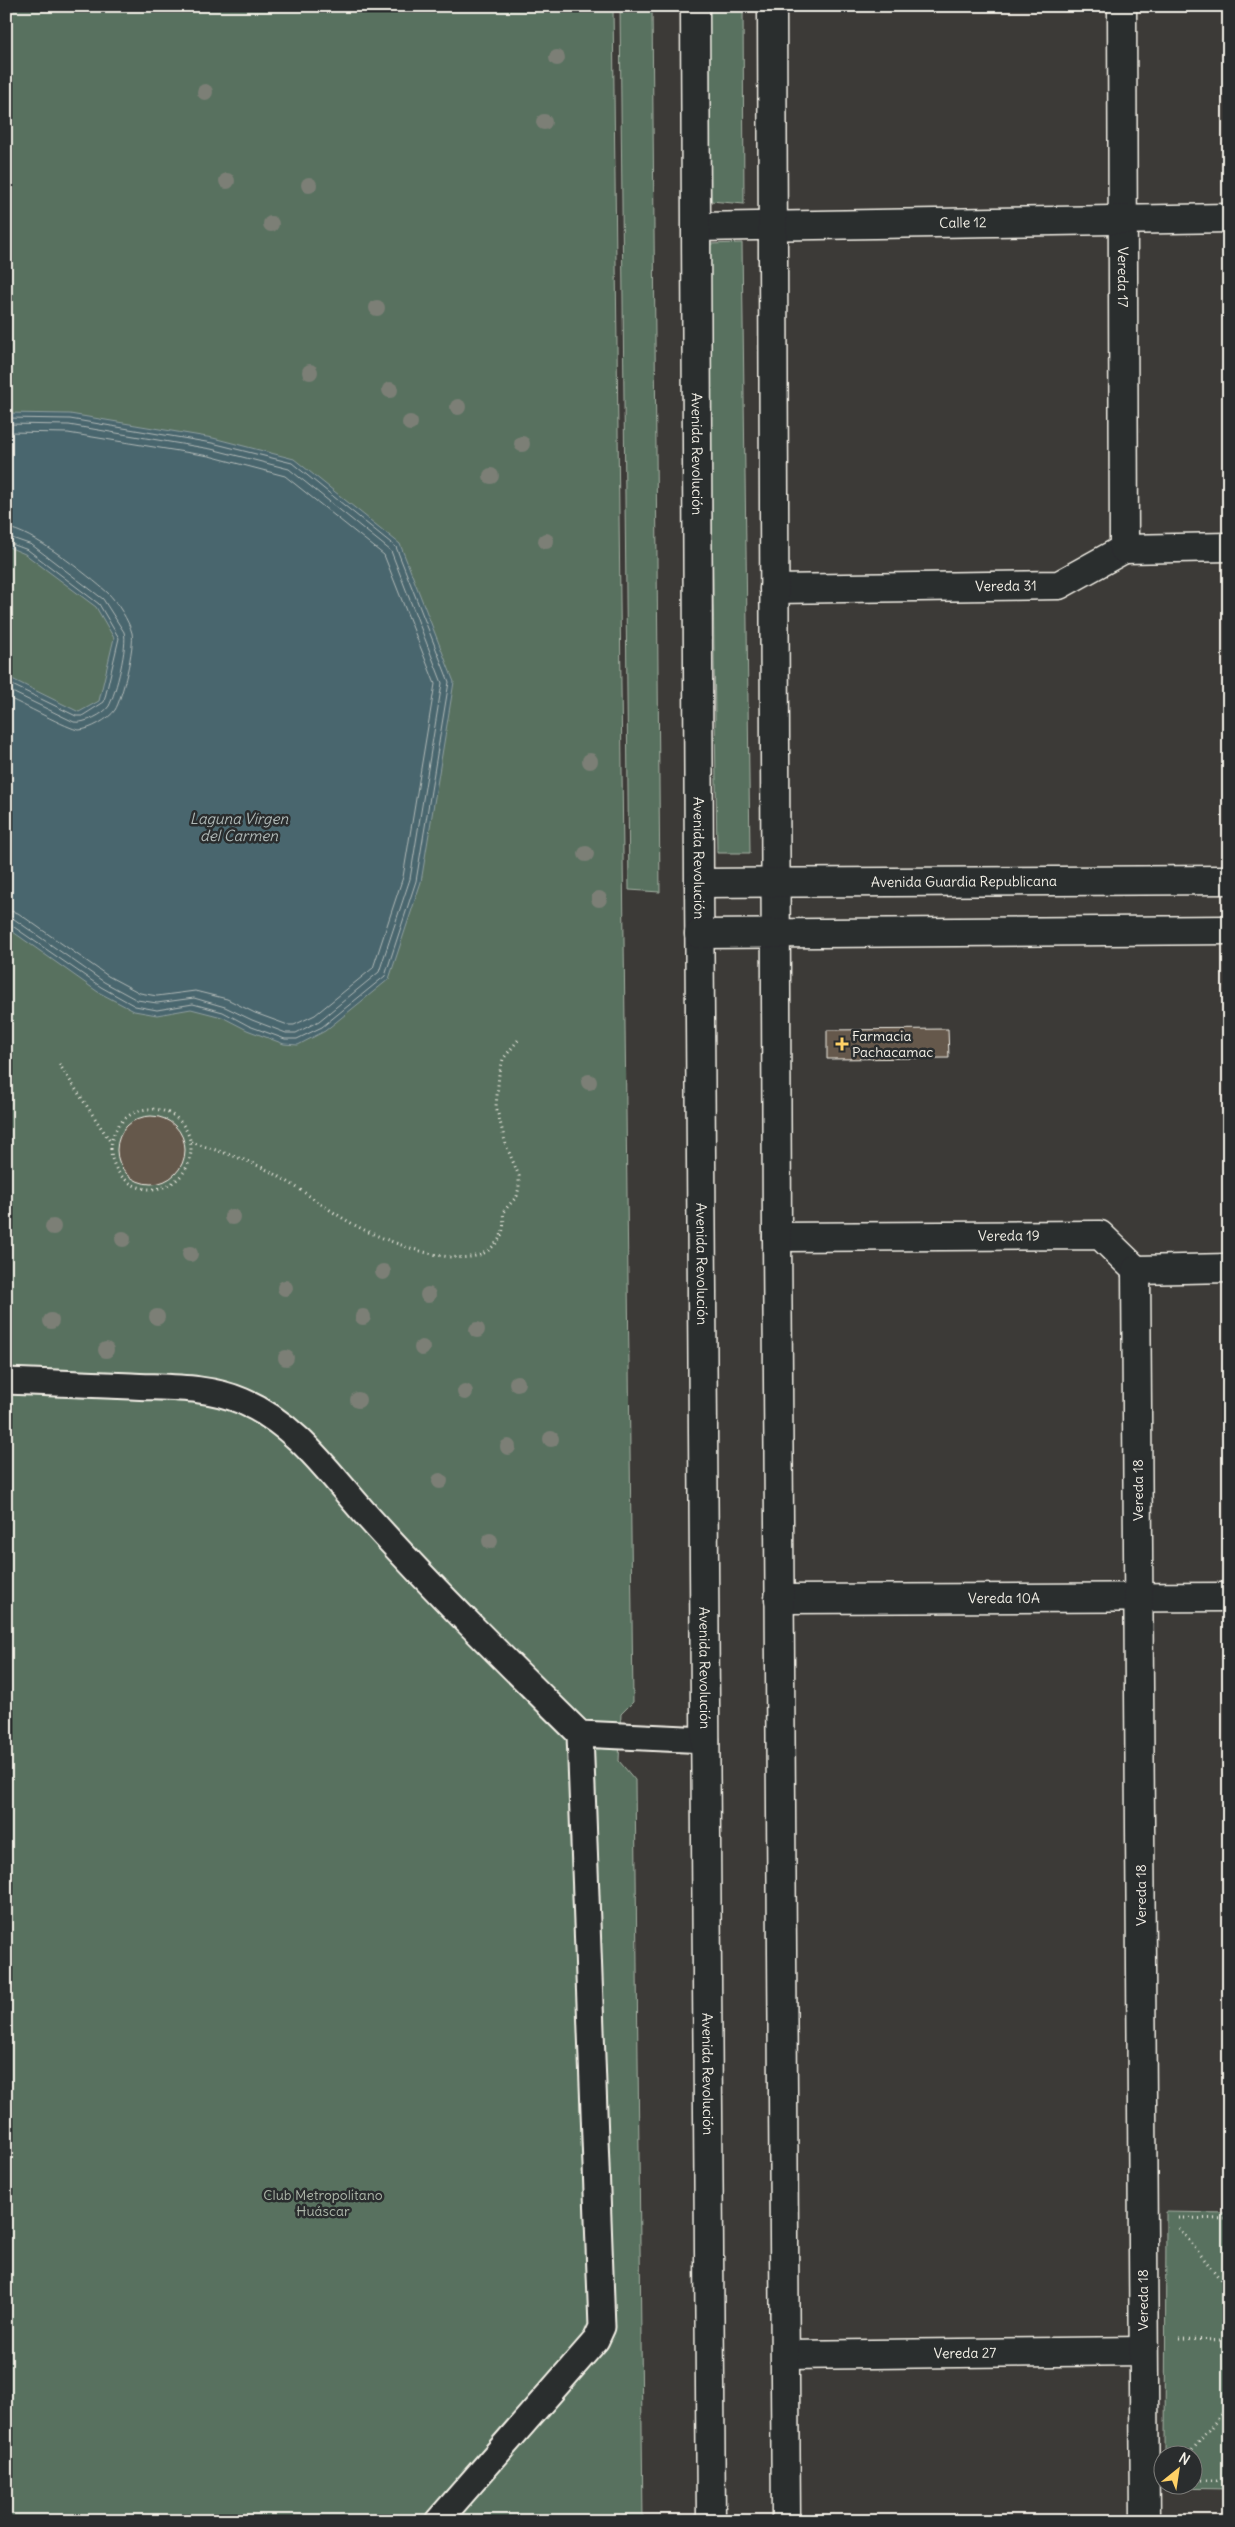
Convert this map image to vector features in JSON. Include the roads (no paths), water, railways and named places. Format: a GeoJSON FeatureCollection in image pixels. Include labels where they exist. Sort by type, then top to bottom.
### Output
{"type":"FeatureCollection","features":[{"type":"Feature","properties":{"kind":"street","name":"Avenida Revolución"},"geometry":{"type":"LineString","coordinates":[[695,6],[698,883],[711,2521]]}},
{"type":"Feature","properties":{"kind":"street"},"geometry":{"type":"LineString","coordinates":[[772,6],[775,932],[786,2521]]}},
{"type":"Feature","properties":{"kind":"street","name":"Vereda 17"},"geometry":{"type":"LineString","coordinates":[[1122,6],[1124,549]]}},
{"type":"Feature","properties":{"kind":"street","name":"Calle 12"},"geometry":{"type":"LineString","coordinates":[[697,227],[1229,218]]}},
{"type":"Feature","properties":{"kind":"street","name":"Vereda 31"},"geometry":{"type":"LineString","coordinates":[[774,589],[1059,585],[1124,549],[1229,548]]}},
{"type":"Feature","properties":{"kind":"street","name":"Avenida Guardia Republicana"},"geometry":{"type":"LineString","coordinates":[[698,883],[1229,880]]}},
{"type":"Feature","properties":{"kind":"street"},"geometry":{"type":"LineString","coordinates":[[699,934],[1229,930]]}},
{"type":"Feature","properties":{"kind":"street","name":"Vereda 19"},"geometry":{"type":"LineString","coordinates":[[777,1237],[1100,1236],[1136,1270]]}},
{"type":"Feature","properties":{"kind":"street"},"geometry":{"type":"LineString","coordinates":[[1136,1270],[1229,1268]]}},
{"type":"Feature","properties":{"kind":"street","name":"Vereda 18"},"geometry":{"type":"LineString","coordinates":[[1136,1270],[1144,2218],[1144,2521]]}},
{"type":"Feature","properties":{"kind":"street","name":"Vereda 10A"},"geometry":{"type":"LineString","coordinates":[[779,1599],[1229,1597]]}},
{"type":"Feature","properties":{"kind":"street","name":"Vereda 27"},"geometry":{"type":"LineString","coordinates":[[786,2355],[1143,2351]]}},
{"type":"Feature","properties":{"kind":"lane"},"geometry":{"type":"LineString","coordinates":[[6,1381],[187,1388],[217,1392],[243,1401],[299,1438],[323,1462],[368,1517],[464,1618],[580,1734],[706,1740]]}},
{"type":"Feature","properties":{"kind":"lane"},"geometry":{"type":"LineString","coordinates":[[438,2521],[596,2340],[602,2327],[580,1734]]}},
{"type":"Feature","properties":{"kind":"water","name":"Laguna Virgen del Carmen"},"geometry":{"type":"Polygon","coordinates":[[[6,413],[70,414],[213,438],[294,459],[400,544],[454,682],[421,882],[389,979],[325,1031],[298,1045],[284,1044],[247,1030],[222,1017],[191,1009],[157,1015],[134,1011],[98,992],[6,927],[6,676],[79,712],[99,701],[114,638],[96,607],[25,554],[6,546],[6,413]]]}},
{"type":"Feature","properties":{"kind":"place","name":"Farmacia Pachacamac"},"geometry":{"type":"Point","coordinates":[842,1044]}},
{"type":"Feature","properties":{"kind":"park label","name":"Club Metropolitano Huáscar"},"geometry":{"type":"Point","coordinates":[323,2204]}}]}
